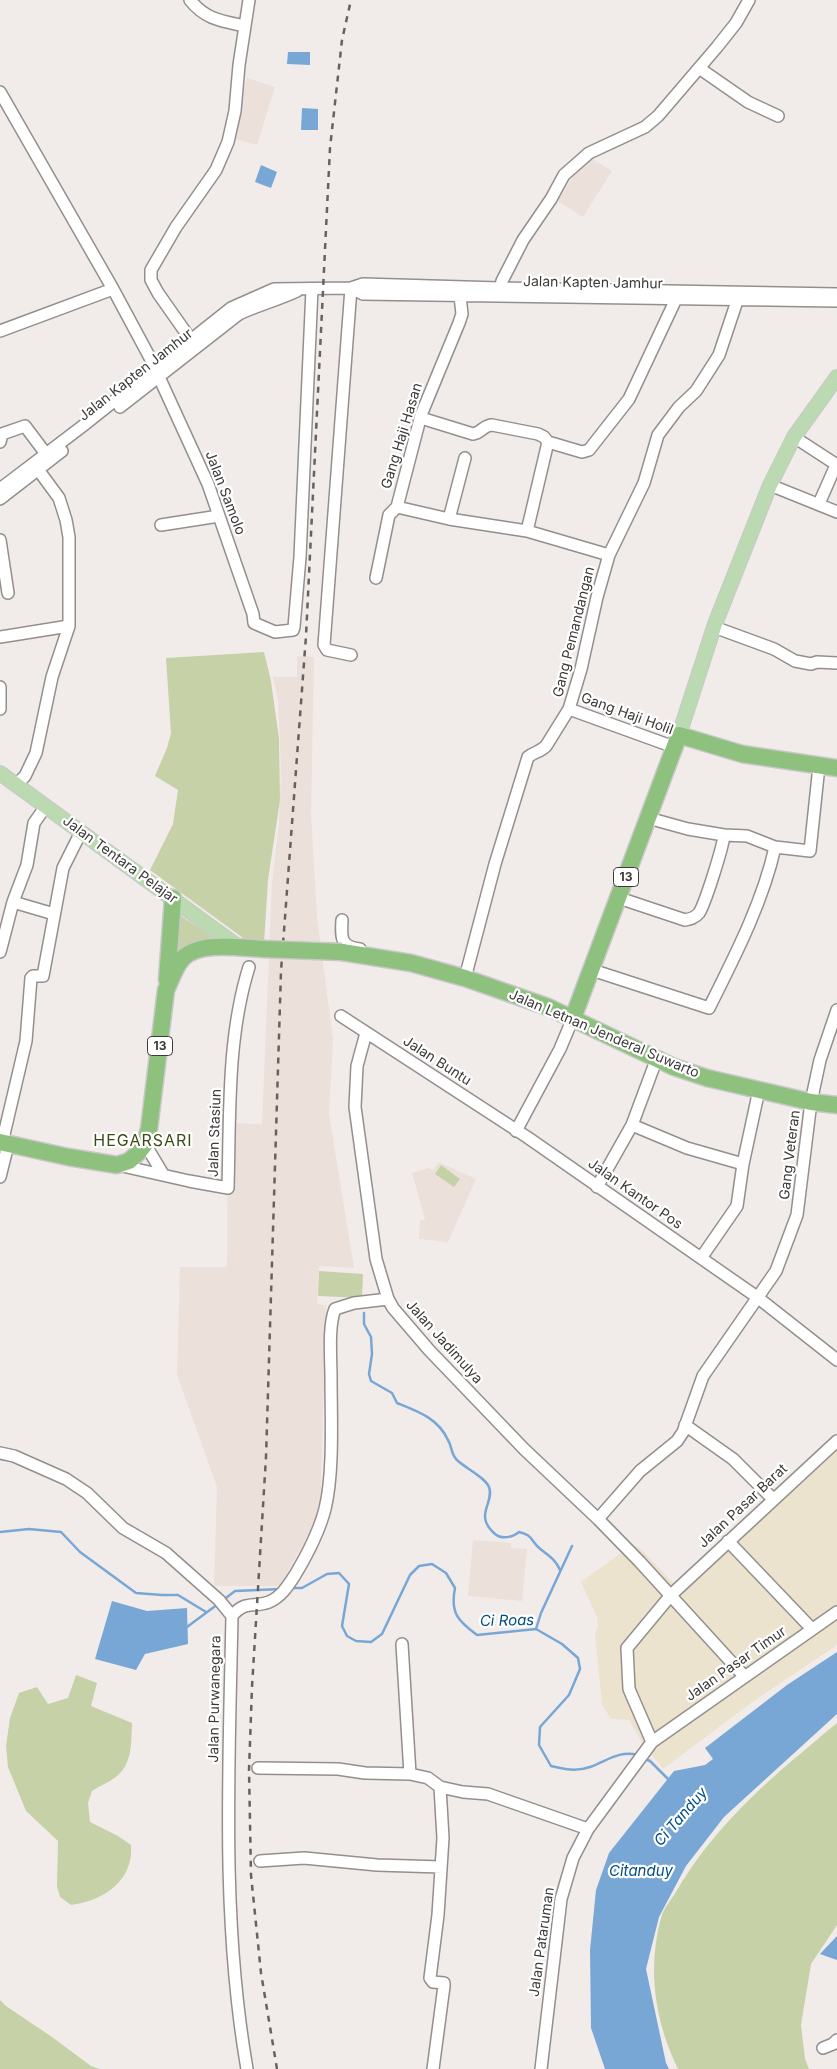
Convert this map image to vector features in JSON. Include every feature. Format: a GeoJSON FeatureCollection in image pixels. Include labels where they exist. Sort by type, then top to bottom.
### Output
{"type":"FeatureCollection","features":[{"type":"Feature","properties":{"kind":"highway"},"geometry":{"type":"LineString","coordinates":[[676,741],[742,754],[837,768]]}},
{"type":"Feature","properties":{"kind":"highway","name":"13"},"geometry":{"type":"LineString","coordinates":[[573,1018],[676,741]]}},
{"type":"Feature","properties":{"kind":"highway"},"geometry":{"type":"LineString","coordinates":[[166,990],[173,898]]}},
{"type":"Feature","properties":{"kind":"highway","name":"13"},"geometry":{"type":"LineString","coordinates":[[145,1144],[149,1129],[166,990],[183,958],[194,950],[208,947],[240,948]]}},
{"type":"Feature","properties":{"kind":"highway","name":"Jalan Letnan Jenderal Suwarto"},"geometry":{"type":"LineString","coordinates":[[240,948],[342,952],[411,963],[462,977],[548,1007],[674,1067],[707,1078],[811,1102],[837,1105]]}},
{"type":"Feature","properties":{"kind":"highway"},"geometry":{"type":"LineString","coordinates":[[3,1143],[116,1165],[134,1158],[145,1144]]}},
{"type":"Feature","properties":{"kind":"main road"},"geometry":{"type":"LineString","coordinates":[[676,741],[714,627],[770,485],[794,437],[837,377]]}},
{"type":"Feature","properties":{"kind":"main road","name":"Jalan Tentara Pelajar"},"geometry":{"type":"LineString","coordinates":[[0,773],[240,948]]}},
{"type":"Feature","properties":{"kind":"street"},"geometry":{"type":"LineString","coordinates":[[190,0],[207,17],[245,26]]}},
{"type":"Feature","properties":{"kind":"street"},"geometry":{"type":"LineString","coordinates":[[191,340],[158,293],[151,280],[151,270],[176,227],[216,170],[228,142],[235,111],[250,0]]}},
{"type":"Feature","properties":{"kind":"street"},"geometry":{"type":"LineString","coordinates":[[499,293],[524,240],[551,199],[564,175],[589,153],[645,127],[658,116],[736,23],[749,0]]}},
{"type":"Feature","properties":{"kind":"street"},"geometry":{"type":"LineString","coordinates":[[700,68],[748,102],[778,116]]}},
{"type":"Feature","properties":{"kind":"street","name":"Jalan Samolo"},"geometry":{"type":"LineString","coordinates":[[0,92],[113,289],[158,373],[208,484],[253,614],[254,623],[274,632],[292,630],[294,627],[300,557],[312,289]]}},
{"type":"Feature","properties":{"kind":"street","name":"Jalan Kapten Jamhur"},"geometry":{"type":"LineString","coordinates":[[0,489],[36,466],[158,373],[191,340],[231,308],[248,299],[274,289],[351,288],[363,284],[460,296],[499,293]]}},
{"type":"Feature","properties":{"kind":"street"},"geometry":{"type":"LineString","coordinates":[[351,288],[324,645],[327,650],[351,655]]}},
{"type":"Feature","properties":{"kind":"street"},"geometry":{"type":"LineString","coordinates":[[0,331],[113,289]]}},
{"type":"Feature","properties":{"kind":"street","name":"Jalan Kapten Jamhur"},"geometry":{"type":"LineString","coordinates":[[0,499],[36,466],[46,454],[216,330],[239,314],[299,290]]}},
{"type":"Feature","properties":{"kind":"street","name":"Jalan Kapten Jamhur"},"geometry":{"type":"LineString","coordinates":[[412,290],[499,293],[837,294]]}},
{"type":"Feature","properties":{"kind":"street","name":"Jalan Kapten Jamhur"},"geometry":{"type":"LineString","coordinates":[[619,294],[676,300],[837,301]]}},
{"type":"Feature","properties":{"kind":"street","name":"Gang Haji Hasan"},"geometry":{"type":"LineString","coordinates":[[460,296],[462,314],[420,418],[397,507],[449,519],[527,531],[610,555]]}},
{"type":"Feature","properties":{"kind":"street"},"geometry":{"type":"LineString","coordinates":[[420,418],[473,434],[479,432],[487,425],[492,425],[538,434],[548,442],[582,452],[589,450],[629,399],[676,300]]}},
{"type":"Feature","properties":{"kind":"street","name":"Gang Pemandangan"},"geometry":{"type":"LineString","coordinates":[[462,977],[528,757],[534,752],[541,751],[546,746],[569,709],[581,669],[597,597],[610,555],[644,483],[658,435],[678,407],[696,391],[719,355],[738,301]]}},
{"type":"Feature","properties":{"kind":"street"},"geometry":{"type":"LineString","coordinates":[[0,442],[2,434],[25,426],[46,454]]}},
{"type":"Feature","properties":{"kind":"street"},"geometry":{"type":"LineString","coordinates":[[794,437],[837,465],[821,498]]}},
{"type":"Feature","properties":{"kind":"street"},"geometry":{"type":"LineString","coordinates":[[527,531],[548,442]]}},
{"type":"Feature","properties":{"kind":"street"},"geometry":{"type":"LineString","coordinates":[[449,519],[465,458]]}},
{"type":"Feature","properties":{"kind":"street"},"geometry":{"type":"LineString","coordinates":[[16,785],[25,776],[36,753],[52,677],[70,626],[69,537],[66,520],[59,498],[36,466]]}},
{"type":"Feature","properties":{"kind":"street"},"geometry":{"type":"LineString","coordinates":[[770,485],[837,512]]}},
{"type":"Feature","properties":{"kind":"street"},"geometry":{"type":"LineString","coordinates":[[376,578],[388,515],[397,507]]}},
{"type":"Feature","properties":{"kind":"street"},"geometry":{"type":"LineString","coordinates":[[161,525],[219,516]]}},
{"type":"Feature","properties":{"kind":"street"},"geometry":{"type":"LineString","coordinates":[[0,540],[8,593]]}},
{"type":"Feature","properties":{"kind":"street"},"geometry":{"type":"LineString","coordinates":[[0,638],[70,626]]}},
{"type":"Feature","properties":{"kind":"street"},"geometry":{"type":"LineString","coordinates":[[714,627],[774,649],[795,661],[812,664],[816,662],[837,663]]}},
{"type":"Feature","properties":{"kind":"street"},"geometry":{"type":"LineString","coordinates":[[0,686],[0,709]]}},
{"type":"Feature","properties":{"kind":"street","name":"Gang Haji Holil"},"geometry":{"type":"LineString","coordinates":[[569,709],[676,741]]}},
{"type":"Feature","properties":{"kind":"street"},"geometry":{"type":"LineString","coordinates":[[648,818],[688,829],[724,835],[747,836],[775,847],[810,851],[819,766]]}},
{"type":"Feature","properties":{"kind":"street"},"geometry":{"type":"LineString","coordinates":[[0,952],[13,902],[27,865],[34,823],[46,806]]}},
{"type":"Feature","properties":{"kind":"street"},"geometry":{"type":"LineString","coordinates":[[0,1177],[3,1143],[26,1041],[32,978],[33,976],[43,976],[63,868],[81,832]]}},
{"type":"Feature","properties":{"kind":"street"},"geometry":{"type":"LineString","coordinates":[[619,898],[685,920],[692,919],[699,913],[718,859],[724,835]]}},
{"type":"Feature","properties":{"kind":"street"},"geometry":{"type":"LineString","coordinates":[[592,970],[709,1008],[735,956],[766,879],[775,847]]}},
{"type":"Feature","properties":{"kind":"street"},"geometry":{"type":"LineString","coordinates":[[13,902],[54,914]]}},
{"type":"Feature","properties":{"kind":"street"},"geometry":{"type":"LineString","coordinates":[[342,920],[342,939],[348,946],[438,964],[462,977]]}},
{"type":"Feature","properties":{"kind":"street","name":"Jalan Stasiun"},"geometry":{"type":"LineString","coordinates":[[116,1165],[163,1174],[189,1182],[228,1188],[235,1031],[239,998],[249,967]]}},
{"type":"Feature","properties":{"kind":"street","name":"Gang Veteran"},"geometry":{"type":"LineString","coordinates":[[598,1519],[640,1471],[677,1440],[685,1425],[704,1376],[776,1271],[797,1215],[811,1102],[820,1060],[837,1010]]}},
{"type":"Feature","properties":{"kind":"street","name":"Jalan Buntu"},"geometry":{"type":"LineString","coordinates":[[341,1016],[516,1131]]}},
{"type":"Feature","properties":{"kind":"street"},"geometry":{"type":"LineString","coordinates":[[516,1131],[560,1048],[573,1018]]}},
{"type":"Feature","properties":{"kind":"street","name":"Jalan Jadimulya"},"geometry":{"type":"LineString","coordinates":[[366,1033],[357,1066],[355,1107],[376,1259],[388,1299],[393,1308],[425,1345],[524,1449],[598,1519],[671,1595],[744,1676]]}},
{"type":"Feature","properties":{"kind":"street"},"geometry":{"type":"LineString","coordinates":[[598,1187],[632,1125],[656,1058]]}},
{"type":"Feature","properties":{"kind":"street"},"geometry":{"type":"LineString","coordinates":[[701,1258],[737,1206],[743,1164],[759,1090]]}},
{"type":"Feature","properties":{"kind":"street"},"geometry":{"type":"LineString","coordinates":[[632,1125],[687,1148],[743,1164]]}},
{"type":"Feature","properties":{"kind":"street","name":"Jalan Kantor Pos"},"geometry":{"type":"LineString","coordinates":[[516,1131],[757,1297],[837,1360]]}},
{"type":"Feature","properties":{"kind":"street"},"geometry":{"type":"LineString","coordinates":[[145,1144],[163,1174]]}},
{"type":"Feature","properties":{"kind":"street"},"geometry":{"type":"LineString","coordinates":[[232,1616],[238,1609],[244,1606],[266,1607],[268,1602],[282,1594],[312,1542],[326,1500],[332,1424],[331,1344],[335,1309],[341,1306],[388,1299]]}},
{"type":"Feature","properties":{"kind":"street"},"geometry":{"type":"LineString","coordinates":[[685,1425],[733,1459],[773,1499]]}},
{"type":"Feature","properties":{"kind":"street","name":"Jalan Pasar Barat"},"geometry":{"type":"LineString","coordinates":[[652,1742],[630,1689],[627,1666],[628,1648],[671,1595],[773,1499],[835,1447]]}},
{"type":"Feature","properties":{"kind":"street","name":"Jalan Purwanegara"},"geometry":{"type":"LineString","coordinates":[[0,1453],[14,1456],[66,1479],[87,1493],[123,1528],[166,1553],[222,1603],[232,1616],[228,1819],[231,1919],[239,2018],[246,2069]]}},
{"type":"Feature","properties":{"kind":"street"},"geometry":{"type":"LineString","coordinates":[[728,1541],[812,1629]]}},
{"type":"Feature","properties":{"kind":"street","name":"Jalan Pasar Timur"},"geometry":{"type":"LineString","coordinates":[[642,1756],[652,1742],[837,1612]]}},
{"type":"Feature","properties":{"kind":"street"},"geometry":{"type":"LineString","coordinates":[[402,1644],[410,1774]]}},
{"type":"Feature","properties":{"kind":"street","name":"Jalan Pataruman"},"geometry":{"type":"LineString","coordinates":[[541,2069],[562,1899],[573,1858],[588,1829],[642,1756]]}},
{"type":"Feature","properties":{"kind":"street"},"geometry":{"type":"LineString","coordinates":[[258,1768],[338,1769],[364,1773],[410,1774],[428,1778],[440,1787],[463,1792],[488,1794],[588,1829]]}},
{"type":"Feature","properties":{"kind":"street"},"geometry":{"type":"LineString","coordinates":[[433,2069],[444,1986],[444,1983],[433,1982],[430,1978],[438,1915],[441,1867],[440,1787]]}},
{"type":"Feature","properties":{"kind":"street"},"geometry":{"type":"LineString","coordinates":[[260,1861],[304,1858],[377,1865],[441,1867]]}},
{"type":"Feature","properties":{"kind":"street"},"geometry":{"type":"LineString","coordinates":[[823,2048],[837,2040]]}},
{"type":"Feature","properties":{"kind":"shaded area"},"geometry":{"type":"Polygon","coordinates":[[[247,78],[275,87],[257,145],[229,137],[247,78]]]}},
{"type":"Feature","properties":{"kind":"shaded area"},"geometry":{"type":"Polygon","coordinates":[[[586,155],[612,171],[583,217],[558,201],[586,155]]]}},
{"type":"Feature","properties":{"kind":"shaded area"},"geometry":{"type":"Polygon","coordinates":[[[297,656],[314,657],[311,814],[317,917],[333,1039],[329,1114],[354,1268],[319,1266],[317,1304],[326,1305],[320,1513],[280,1586],[214,1586],[217,1487],[177,1375],[180,1267],[227,1267],[228,1123],[262,1124],[272,882],[279,823],[281,768],[278,700],[273,677],[297,677],[297,656]]]}},
{"type":"Feature","properties":{"kind":"shaded area"},"geometry":{"type":"Polygon","coordinates":[[[439,1162],[476,1179],[448,1242],[419,1239],[420,1221],[425,1219],[412,1173],[428,1168],[433,1170],[439,1162]]]}},
{"type":"Feature","properties":{"kind":"shaded area"},"geometry":{"type":"Polygon","coordinates":[[[837,1446],[837,1645],[751,1703],[663,1769],[643,1744],[629,1720],[611,1719],[602,1705],[595,1633],[598,1627],[597,1617],[581,1582],[633,1544],[642,1550],[674,1584],[677,1583],[837,1446]]]}},
{"type":"Feature","properties":{"kind":"shaded area"},"geometry":{"type":"Polygon","coordinates":[[[473,1540],[511,1543],[511,1548],[527,1549],[522,1601],[468,1596],[473,1540]]]}},
{"type":"Feature","properties":{"kind":"green space"},"geometry":{"type":"Polygon","coordinates":[[[264,652],[271,681],[279,739],[280,800],[268,880],[264,943],[243,938],[150,870],[173,824],[178,790],[155,776],[171,733],[166,658],[264,652]]]}},
{"type":"Feature","properties":{"kind":"green space"},"geometry":{"type":"Polygon","coordinates":[[[177,913],[212,937],[174,957],[177,913]]]}},
{"type":"Feature","properties":{"kind":"green space"},"geometry":{"type":"Polygon","coordinates":[[[441,1165],[460,1179],[454,1187],[435,1174],[441,1165]]]}},
{"type":"Feature","properties":{"kind":"green space"},"geometry":{"type":"Polygon","coordinates":[[[319,1271],[363,1274],[362,1298],[318,1296],[319,1271]]]}},
{"type":"Feature","properties":{"kind":"green space"},"geometry":{"type":"Polygon","coordinates":[[[76,1675],[97,1683],[91,1706],[132,1723],[128,1761],[120,1774],[92,1791],[88,1803],[90,1822],[131,1845],[131,1858],[122,1879],[114,1887],[94,1899],[71,1905],[60,1897],[57,1886],[58,1841],[26,1811],[8,1767],[6,1746],[10,1718],[19,1693],[37,1687],[48,1704],[68,1698],[76,1675]]]}},
{"type":"Feature","properties":{"kind":"green space"},"geometry":{"type":"Polygon","coordinates":[[[837,1723],[837,1925],[811,1964],[801,2025],[805,2059],[809,2069],[678,2069],[670,2051],[659,2014],[654,1976],[657,1937],[663,1911],[688,1872],[716,1835],[764,1785],[837,1723]]]}},
{"type":"Feature","properties":{"kind":"green space"},"geometry":{"type":"Polygon","coordinates":[[[0,2000],[91,2066],[100,2069],[0,2069],[0,2000]]]}},
{"type":"Feature","properties":{"kind":"water"},"geometry":{"type":"Polygon","coordinates":[[[288,52],[310,52],[310,65],[287,64],[288,52]]]}},
{"type":"Feature","properties":{"kind":"water"},"geometry":{"type":"Polygon","coordinates":[[[302,108],[318,109],[318,130],[301,130],[302,108]]]}},
{"type":"Feature","properties":{"kind":"water"},"geometry":{"type":"Polygon","coordinates":[[[261,165],[277,172],[271,188],[255,182],[261,165]]]}},
{"type":"Feature","properties":{"kind":"water"},"geometry":{"type":"Polygon","coordinates":[[[112,1601],[147,1611],[187,1608],[188,1644],[145,1654],[136,1670],[95,1659],[112,1601]]]}},
{"type":"Feature","properties":{"kind":"water","name":"Citanduy"},"geometry":{"type":"Polygon","coordinates":[[[837,1652],[837,1714],[724,1817],[686,1866],[659,1917],[646,1969],[666,2063],[669,2069],[605,2069],[591,2028],[590,1950],[596,1890],[609,1853],[674,1771],[705,1765],[713,1759],[705,1748],[787,1685],[837,1652]]]}},
{"type":"Feature","properties":{"kind":"water"},"geometry":{"type":"Polygon","coordinates":[[[837,1936],[837,1960],[820,1954],[837,1936]]]}},
{"type":"Feature","properties":{"kind":"waterway"},"geometry":{"type":"LineString","coordinates":[[364,1313],[364,1324],[371,1337],[372,1354],[369,1374],[371,1381],[392,1393],[397,1403],[419,1412],[439,1426],[444,1432],[455,1458],[487,1483],[490,1493],[485,1515],[489,1527],[495,1534],[504,1537],[519,1532],[526,1534],[553,1560],[560,1570]]}},
{"type":"Feature","properties":{"kind":"waterway"},"geometry":{"type":"LineString","coordinates":[[0,1532],[29,1529],[61,1532],[80,1552],[136,1593],[178,1595],[206,1612]]}},
{"type":"Feature","properties":{"kind":"waterway"},"geometry":{"type":"LineString","coordinates":[[536,1629],[541,1613],[572,1546]]}},
{"type":"Feature","properties":{"kind":"waterway","name":"Ci Roas"},"geometry":{"type":"LineString","coordinates":[[291,1588],[302,1588],[327,1574],[339,1573],[349,1584],[342,1626],[347,1636],[356,1641],[371,1642],[382,1634],[410,1575],[419,1566],[432,1564],[446,1573],[455,1588],[454,1604],[457,1616],[460,1621],[477,1635],[536,1629],[562,1644],[578,1658],[580,1669],[569,1695],[540,1727],[539,1745],[551,1766],[575,1770],[590,1767],[619,1755],[638,1755]]}},
{"type":"Feature","properties":{"kind":"waterway","name":"Ci Roas"},"geometry":{"type":"LineString","coordinates":[[222,1601],[235,1591],[281,1589]]}},
{"type":"Feature","properties":{"kind":"waterway","name":"Ci Roas"},"geometry":{"type":"LineString","coordinates":[[187,1627],[218,1604]]}},
{"type":"Feature","properties":{"kind":"waterway","name":"Ci Roas"},"geometry":{"type":"LineString","coordinates":[[643,1758],[650,1761],[669,1780]]}},
{"type":"Feature","properties":{"kind":"railway"},"geometry":{"type":"LineString","coordinates":[[277,2069],[261,1973],[251,1875],[249,1770],[252,1687],[266,1457],[281,971],[306,636],[330,148],[342,40],[351,0]]}},
{"type":"Feature","properties":{"kind":"district","name":"HEGARSARI"},"geometry":{"type":"Point","coordinates":[143,1141]}},
{"type":"Feature","properties":{"kind":"water label","name":"Ci Tanduy"},"geometry":{"type":"Point","coordinates":[681,1817]}}]}
